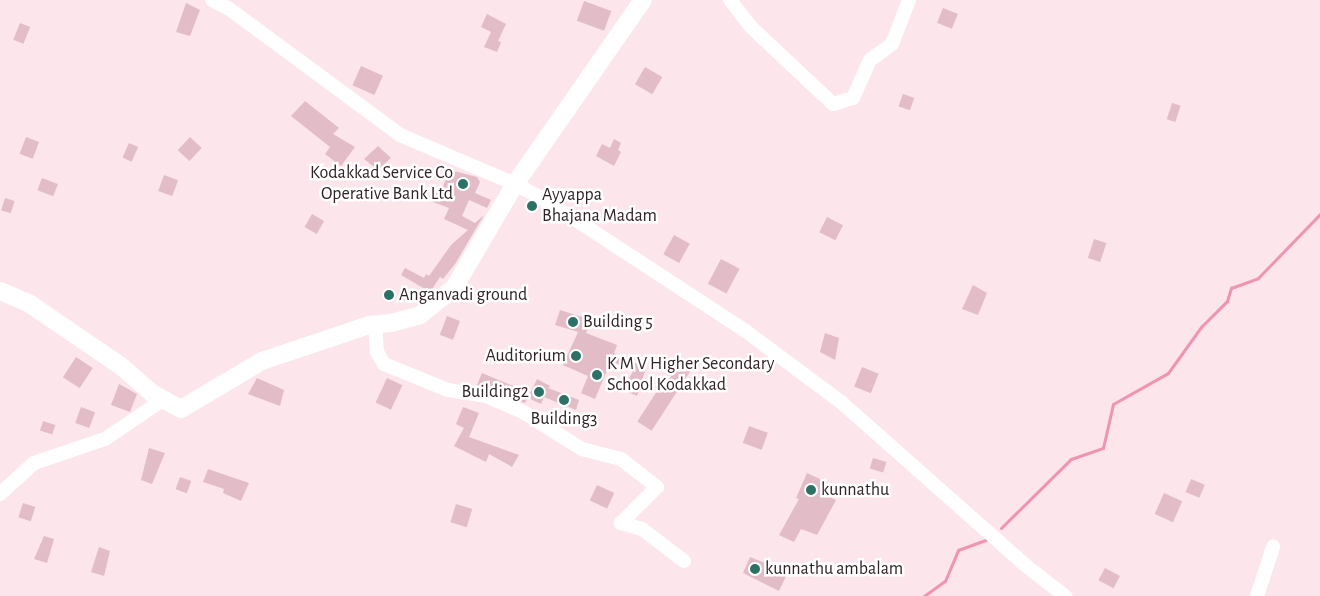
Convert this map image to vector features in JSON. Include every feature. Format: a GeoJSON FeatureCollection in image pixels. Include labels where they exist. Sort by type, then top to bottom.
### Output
{"type":"FeatureCollection","features":[{"type":"Feature","properties":{"kind":"main road"},"geometry":{"type":"LineString","coordinates":[[0,292],[30,304],[164,400],[181,409],[262,361],[375,324],[420,315],[454,288],[515,184],[643,0]]}},
{"type":"Feature","properties":{"kind":"street"},"geometry":{"type":"LineString","coordinates":[[212,0],[228,8],[400,134],[515,184],[586,224],[730,320],[841,402],[1025,565],[1065,596]]}},
{"type":"Feature","properties":{"kind":"street"},"geometry":{"type":"LineString","coordinates":[[730,0],[751,28],[833,104],[853,98],[870,60],[892,44],[908,0]]}},
{"type":"Feature","properties":{"kind":"street"},"geometry":{"type":"LineString","coordinates":[[375,324],[377,352],[384,364],[448,390],[486,396],[553,428],[582,449],[621,459],[657,487],[621,523],[642,529],[684,561]]}},
{"type":"Feature","properties":{"kind":"street"},"geometry":{"type":"LineString","coordinates":[[0,494],[34,463],[105,439],[164,400]]}},
{"type":"Feature","properties":{"kind":"street"},"geometry":{"type":"LineString","coordinates":[[1257,596],[1273,547]]}},
{"type":"Feature","properties":{"kind":"building"},"geometry":{"type":"Polygon","coordinates":[[[584,1],[611,11],[604,31],[577,21],[584,1]]]}},
{"type":"Feature","properties":{"kind":"building"},"geometry":{"type":"Polygon","coordinates":[[[186,3],[200,10],[190,36],[176,32],[186,3]]]}},
{"type":"Feature","properties":{"kind":"building"},"geometry":{"type":"Polygon","coordinates":[[[943,8],[958,14],[952,29],[937,23],[943,8]]]}},
{"type":"Feature","properties":{"kind":"building"},"geometry":{"type":"Polygon","coordinates":[[[487,14],[506,24],[498,41],[501,42],[497,52],[484,47],[491,32],[481,27],[487,14]]]}},
{"type":"Feature","properties":{"kind":"building"},"geometry":{"type":"Polygon","coordinates":[[[20,23],[30,27],[23,44],[13,40],[20,23]]]}},
{"type":"Feature","properties":{"kind":"building"},"geometry":{"type":"Polygon","coordinates":[[[361,66],[383,76],[374,95],[352,85],[361,66]]]}},
{"type":"Feature","properties":{"kind":"building"},"geometry":{"type":"Polygon","coordinates":[[[645,67],[662,77],[652,94],[635,84],[645,67]]]}},
{"type":"Feature","properties":{"kind":"building"},"geometry":{"type":"Polygon","coordinates":[[[903,94],[914,98],[910,110],[899,106],[903,94]]]}},
{"type":"Feature","properties":{"kind":"building"},"geometry":{"type":"Polygon","coordinates":[[[305,101],[339,128],[333,134],[355,147],[341,166],[325,154],[330,147],[291,116],[305,101]]]}},
{"type":"Feature","properties":{"kind":"building"},"geometry":{"type":"Polygon","coordinates":[[[1172,103],[1181,106],[1175,122],[1167,119],[1172,103]]]}},
{"type":"Feature","properties":{"kind":"building"},"geometry":{"type":"Polygon","coordinates":[[[26,137],[39,142],[33,159],[20,154],[26,137]]]}},
{"type":"Feature","properties":{"kind":"building"},"geometry":{"type":"Polygon","coordinates":[[[190,137],[202,148],[189,161],[178,150],[190,137]]]}},
{"type":"Feature","properties":{"kind":"building"},"geometry":{"type":"Polygon","coordinates":[[[614,139],[621,143],[618,150],[621,152],[614,166],[596,156],[602,144],[610,148],[614,139]]]}},
{"type":"Feature","properties":{"kind":"building"},"geometry":{"type":"Polygon","coordinates":[[[129,143],[138,147],[132,162],[122,158],[129,143]]]}},
{"type":"Feature","properties":{"kind":"building"},"geometry":{"type":"Polygon","coordinates":[[[378,146],[391,158],[378,170],[364,159],[378,146]]]}},
{"type":"Feature","properties":{"kind":"building"},"geometry":{"type":"Polygon","coordinates":[[[450,170],[477,177],[480,182],[475,193],[491,200],[487,208],[469,200],[462,216],[475,223],[484,215],[455,264],[443,279],[440,277],[430,292],[401,275],[405,268],[424,278],[426,274],[429,276],[451,245],[468,230],[444,219],[449,208],[428,200],[432,190],[440,193],[450,170]]]}},
{"type":"Feature","properties":{"kind":"building"},"geometry":{"type":"Polygon","coordinates":[[[164,175],[178,180],[172,196],[158,191],[164,175]]]}},
{"type":"Feature","properties":{"kind":"building"},"geometry":{"type":"Polygon","coordinates":[[[42,178],[58,184],[53,196],[37,190],[42,178]]]}},
{"type":"Feature","properties":{"kind":"building"},"geometry":{"type":"Polygon","coordinates":[[[5,198],[15,201],[11,213],[1,210],[5,198]]]}},
{"type":"Feature","properties":{"kind":"building"},"geometry":{"type":"Polygon","coordinates":[[[312,214],[324,221],[317,234],[304,227],[312,214]]]}},
{"type":"Feature","properties":{"kind":"building"},"geometry":{"type":"Polygon","coordinates":[[[827,217],[843,225],[835,240],[819,232],[827,217]]]}},
{"type":"Feature","properties":{"kind":"building"},"geometry":{"type":"Polygon","coordinates":[[[674,235],[690,244],[679,263],[663,254],[674,235]]]}},
{"type":"Feature","properties":{"kind":"building"},"geometry":{"type":"Polygon","coordinates":[[[1094,239],[1106,243],[1100,262],[1088,258],[1094,239]]]}},
{"type":"Feature","properties":{"kind":"building"},"geometry":{"type":"Polygon","coordinates":[[[721,259],[740,269],[726,294],[708,284],[721,259]]]}},
{"type":"Feature","properties":{"kind":"building"},"geometry":{"type":"Polygon","coordinates":[[[973,285],[987,293],[978,315],[962,309],[973,285]]]}},
{"type":"Feature","properties":{"kind":"building"},"geometry":{"type":"Polygon","coordinates":[[[560,310],[585,318],[587,313],[592,315],[586,333],[617,345],[614,353],[646,368],[637,396],[623,390],[633,371],[611,361],[595,399],[581,393],[588,376],[563,365],[578,332],[555,325],[560,310]]]}},
{"type":"Feature","properties":{"kind":"building"},"geometry":{"type":"Polygon","coordinates":[[[447,316],[460,321],[453,340],[440,335],[447,316]]]}},
{"type":"Feature","properties":{"kind":"building"},"geometry":{"type":"Polygon","coordinates":[[[825,333],[839,338],[835,360],[820,352],[825,333]]]}},
{"type":"Feature","properties":{"kind":"building"},"geometry":{"type":"Polygon","coordinates":[[[76,357],[93,368],[80,388],[63,377],[76,357]]]}},
{"type":"Feature","properties":{"kind":"building"},"geometry":{"type":"Polygon","coordinates":[[[676,362],[690,371],[652,431],[637,422],[676,362]]]}},
{"type":"Feature","properties":{"kind":"building"},"geometry":{"type":"Polygon","coordinates":[[[862,367],[879,374],[871,393],[854,386],[862,367]]]}},
{"type":"Feature","properties":{"kind":"building"},"geometry":{"type":"Polygon","coordinates":[[[482,373],[530,393],[525,403],[477,385],[482,373]]]}},
{"type":"Feature","properties":{"kind":"building"},"geometry":{"type":"Polygon","coordinates":[[[257,378],[284,390],[280,406],[248,394],[257,378]]]}},
{"type":"Feature","properties":{"kind":"building"},"geometry":{"type":"Polygon","coordinates":[[[387,378],[402,385],[391,410],[376,402],[387,378]]]}},
{"type":"Feature","properties":{"kind":"building"},"geometry":{"type":"Polygon","coordinates":[[[537,379],[550,386],[548,388],[579,400],[576,410],[544,397],[541,404],[528,398],[537,379]]]}},
{"type":"Feature","properties":{"kind":"building"},"geometry":{"type":"Polygon","coordinates":[[[119,384],[137,394],[130,412],[111,405],[119,384]]]}},
{"type":"Feature","properties":{"kind":"building"},"geometry":{"type":"Polygon","coordinates":[[[81,407],[95,412],[89,428],[75,423],[81,407]]]}},
{"type":"Feature","properties":{"kind":"building"},"geometry":{"type":"Polygon","coordinates":[[[463,407],[479,413],[469,437],[519,455],[512,467],[489,454],[486,462],[454,446],[464,428],[456,424],[463,407]]]}},
{"type":"Feature","properties":{"kind":"building"},"geometry":{"type":"Polygon","coordinates":[[[43,421],[55,425],[52,435],[40,431],[43,421]]]}},
{"type":"Feature","properties":{"kind":"building"},"geometry":{"type":"Polygon","coordinates":[[[749,426],[768,433],[762,450],[743,443],[749,426]]]}},
{"type":"Feature","properties":{"kind":"building"},"geometry":{"type":"Polygon","coordinates":[[[149,448],[165,453],[152,484],[141,480],[149,448]]]}},
{"type":"Feature","properties":{"kind":"building"},"geometry":{"type":"Polygon","coordinates":[[[873,458],[886,462],[883,473],[870,469],[873,458]]]}},
{"type":"Feature","properties":{"kind":"building"},"geometry":{"type":"Polygon","coordinates":[[[208,469],[249,483],[241,501],[223,493],[224,489],[203,482],[208,469]]]}},
{"type":"Feature","properties":{"kind":"building"},"geometry":{"type":"Polygon","coordinates":[[[807,473],[826,482],[821,493],[836,500],[817,535],[801,529],[794,542],[779,535],[799,499],[796,498],[807,473]]]}},
{"type":"Feature","properties":{"kind":"building"},"geometry":{"type":"Polygon","coordinates":[[[180,477],[191,481],[187,493],[176,489],[180,477]]]}},
{"type":"Feature","properties":{"kind":"building"},"geometry":{"type":"Polygon","coordinates":[[[1191,479],[1205,485],[1199,498],[1186,492],[1191,479]]]}},
{"type":"Feature","properties":{"kind":"building"},"geometry":{"type":"Polygon","coordinates":[[[597,485],[614,493],[607,508],[590,500],[597,485]]]}},
{"type":"Feature","properties":{"kind":"building"},"geometry":{"type":"Polygon","coordinates":[[[1164,493],[1182,501],[1173,522],[1155,514],[1164,493]]]}},
{"type":"Feature","properties":{"kind":"building"},"geometry":{"type":"Polygon","coordinates":[[[23,503],[35,507],[31,521],[18,517],[23,503]]]}},
{"type":"Feature","properties":{"kind":"building"},"geometry":{"type":"Polygon","coordinates":[[[456,504],[472,509],[467,527],[450,522],[456,504]]]}},
{"type":"Feature","properties":{"kind":"building"},"geometry":{"type":"Polygon","coordinates":[[[44,536],[54,539],[47,563],[34,559],[44,536]]]}},
{"type":"Feature","properties":{"kind":"building"},"geometry":{"type":"Polygon","coordinates":[[[99,547],[110,551],[104,576],[91,572],[99,547]]]}},
{"type":"Feature","properties":{"kind":"building"},"geometry":{"type":"Polygon","coordinates":[[[750,557],[788,572],[779,591],[743,573],[750,557]]]}},
{"type":"Feature","properties":{"kind":"building"},"geometry":{"type":"Polygon","coordinates":[[[1105,568],[1120,576],[1113,588],[1098,580],[1105,568]]]}},
{"type":"Feature","properties":{"kind":"waterway"},"geometry":{"type":"LineString","coordinates":[[1001,528],[1071,459],[1103,448],[1113,404],[1168,373],[1201,327],[1227,301],[1231,288],[1258,278],[1320,214]]}},
{"type":"Feature","properties":{"kind":"waterway"},"geometry":{"type":"LineString","coordinates":[[924,596],[945,581],[958,550],[986,540]]}},
{"type":"Feature","properties":{"kind":"place","name":"Kodakkad Service Co Operative Bank Ltd"},"geometry":{"type":"Point","coordinates":[463,184]}},
{"type":"Feature","properties":{"kind":"place","name":"Ayyappa Bhajana Madam"},"geometry":{"type":"Point","coordinates":[532,206]}},
{"type":"Feature","properties":{"kind":"place","name":"Anganvadi ground"},"geometry":{"type":"Point","coordinates":[389,295]}},
{"type":"Feature","properties":{"kind":"place","name":"Building 5"},"geometry":{"type":"Point","coordinates":[573,322]}},
{"type":"Feature","properties":{"kind":"place","name":"Auditorium"},"geometry":{"type":"Point","coordinates":[576,356]}},
{"type":"Feature","properties":{"kind":"place","name":"K M V Higher Secondary School Kodakkad"},"geometry":{"type":"Point","coordinates":[597,375]}},
{"type":"Feature","properties":{"kind":"place","name":"Building2"},"geometry":{"type":"Point","coordinates":[539,392]}},
{"type":"Feature","properties":{"kind":"place","name":"Building3"},"geometry":{"type":"Point","coordinates":[564,400]}},
{"type":"Feature","properties":{"kind":"place","name":"kunnathu"},"geometry":{"type":"Point","coordinates":[811,490]}},
{"type":"Feature","properties":{"kind":"place","name":"kunnathu ambalam"},"geometry":{"type":"Point","coordinates":[755,569]}}]}
